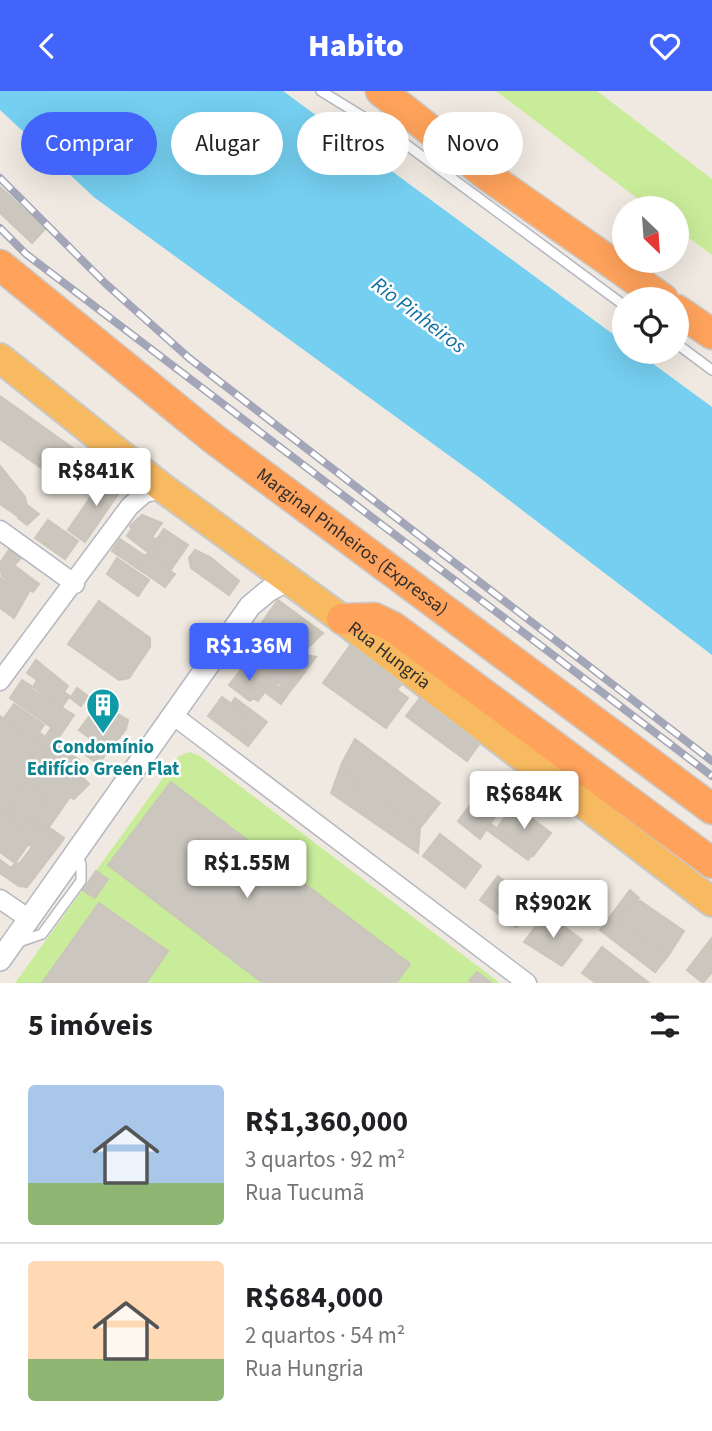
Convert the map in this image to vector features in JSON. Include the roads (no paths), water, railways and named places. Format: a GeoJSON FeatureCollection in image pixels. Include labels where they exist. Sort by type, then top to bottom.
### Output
{"type":"FeatureCollection","features":[{"type":"Feature","properties":{"kind":"highway"},"geometry":{"type":"LineString","coordinates":[[381,91],[488,176],[646,287]]}},
{"type":"Feature","properties":{"kind":"highway"},"geometry":{"type":"LineString","coordinates":[[413,91],[488,176]]}},
{"type":"Feature","properties":{"kind":"highway","name":"Marginal Pinheiros (Expressa)"},"geometry":{"type":"LineString","coordinates":[[0,265],[214,439],[712,809]]}},
{"type":"Feature","properties":{"kind":"highway"},"geometry":{"type":"LineString","coordinates":[[689,318],[712,334]]}},
{"type":"Feature","properties":{"kind":"highway","name":"Rua Hungria"},"geometry":{"type":"LineString","coordinates":[[0,359],[164,489],[342,619],[712,902]]}},
{"type":"Feature","properties":{"kind":"highway"},"geometry":{"type":"LineString","coordinates":[[342,619],[374,618],[393,627],[712,863]]}},
{"type":"Feature","properties":{"kind":"street"},"geometry":{"type":"LineString","coordinates":[[0,681],[137,499],[164,489]]}},
{"type":"Feature","properties":{"kind":"street"},"geometry":{"type":"LineString","coordinates":[[0,530],[75,584]]}},
{"type":"Feature","properties":{"kind":"street"},"geometry":{"type":"LineString","coordinates":[[250,606],[255,580],[253,554]]}},
{"type":"Feature","properties":{"kind":"street"},"geometry":{"type":"LineString","coordinates":[[6,952],[250,606],[268,591],[288,580]]}},
{"type":"Feature","properties":{"kind":"street"},"geometry":{"type":"LineString","coordinates":[[174,716],[527,983]]}},
{"type":"Feature","properties":{"kind":"street"},"geometry":{"type":"LineString","coordinates":[[0,899],[29,919]]}},
{"type":"Feature","properties":{"kind":"lane"},"geometry":{"type":"LineString","coordinates":[[321,91],[396,137],[612,296]]}},
{"type":"Feature","properties":{"kind":"lane"},"geometry":{"type":"LineString","coordinates":[[689,353],[712,370]]}},
{"type":"Feature","properties":{"kind":"lane"},"geometry":{"type":"LineString","coordinates":[[78,474],[88,482],[113,449]]}},
{"type":"Feature","properties":{"kind":"lane"},"geometry":{"type":"LineString","coordinates":[[6,952],[41,935],[81,881],[81,864],[77,852]]}},
{"type":"Feature","properties":{"kind":"water","name":"Rio Pinheiros"},"geometry":{"type":"Polygon","coordinates":[[[0,91],[283,91],[312,112],[297,112],[297,175],[397,175],[612,333],[612,364],[653,364],[712,407],[712,655],[480,478],[95,198],[70,175],[157,175],[157,112],[21,112],[21,129],[0,110],[0,91]]]}},
{"type":"Feature","properties":{"kind":"railway"},"geometry":{"type":"LineString","coordinates":[[0,178],[106,284],[189,358],[712,761]]}},
{"type":"Feature","properties":{"kind":"railway"},"geometry":{"type":"LineString","coordinates":[[0,228],[26,254],[712,776]]}},
{"type":"Feature","properties":{"kind":"place","name":"Condomínio Edifício Green Flat"},"geometry":{"type":"Point","coordinates":[103,735]}}]}
